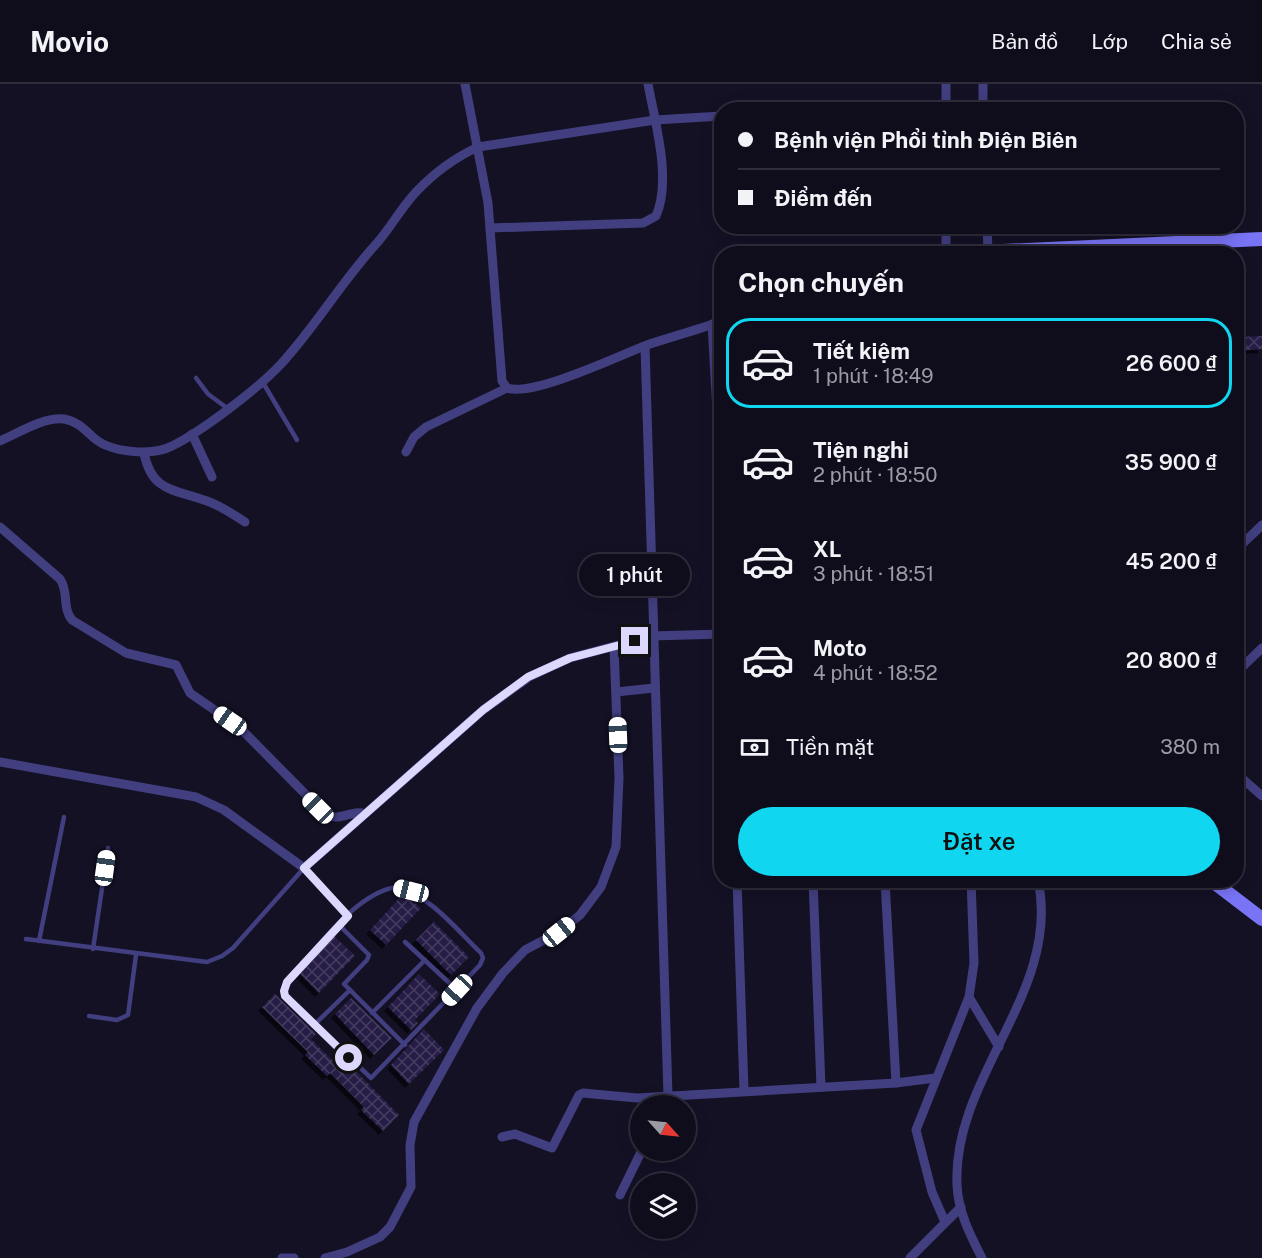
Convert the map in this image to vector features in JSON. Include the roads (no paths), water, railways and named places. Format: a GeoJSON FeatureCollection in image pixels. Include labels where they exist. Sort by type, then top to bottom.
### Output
{"type":"FeatureCollection","features":[{"type":"Feature","properties":{"kind":"street"},"geometry":{"type":"LineString","coordinates":[[465,84],[478,147],[490,228],[502,381],[507,388]]}},
{"type":"Feature","properties":{"kind":"street"},"geometry":{"type":"LineString","coordinates":[[490,228],[643,223],[656,216],[663,194],[655,120],[648,84]]}},
{"type":"Feature","properties":{"kind":"street"},"geometry":{"type":"LineString","coordinates":[[946,84],[946,102]]}},
{"type":"Feature","properties":{"kind":"street"},"geometry":{"type":"LineString","coordinates":[[983,84],[983,102]]}},
{"type":"Feature","properties":{"kind":"street"},"geometry":{"type":"LineString","coordinates":[[0,441],[50,421],[63,419],[84,428],[102,443],[144,453],[172,447],[227,408],[280,365],[334,298],[362,257],[377,243],[415,193],[450,162],[478,147],[655,120],[714,116]]}},
{"type":"Feature","properties":{"kind":"street"},"geometry":{"type":"LineString","coordinates":[[1151,246],[1262,239]]}},
{"type":"Feature","properties":{"kind":"street"},"geometry":{"type":"LineString","coordinates":[[406,452],[414,437],[426,427],[507,388],[522,390],[533,387],[645,346],[714,324]]}},
{"type":"Feature","properties":{"kind":"street"},"geometry":{"type":"LineString","coordinates":[[645,346],[662,1095]]}},
{"type":"Feature","properties":{"kind":"street"},"geometry":{"type":"LineString","coordinates":[[192,434],[212,477]]}},
{"type":"Feature","properties":{"kind":"street"},"geometry":{"type":"LineString","coordinates":[[144,453],[151,474],[167,489],[214,504],[245,522]]}},
{"type":"Feature","properties":{"kind":"street"},"geometry":{"type":"LineString","coordinates":[[1244,542],[1262,525]]}},
{"type":"Feature","properties":{"kind":"street"},"geometry":{"type":"LineString","coordinates":[[0,527],[60,579],[64,585],[67,613],[72,620],[126,653],[176,665],[190,693],[239,728],[326,815],[337,819],[356,813],[365,814]]}},
{"type":"Feature","properties":{"kind":"street"},"geometry":{"type":"LineString","coordinates":[[0,762],[196,796],[224,810],[304,868],[483,710],[528,677],[570,658],[652,636],[714,634]]}},
{"type":"Feature","properties":{"kind":"street"},"geometry":{"type":"LineString","coordinates":[[325,1258],[348,1252],[381,1237],[390,1227],[411,1187],[410,1145],[414,1122],[477,1008],[503,973],[525,950],[559,932],[573,920],[602,887],[616,847],[619,778],[614,647]]}},
{"type":"Feature","properties":{"kind":"street"},"geometry":{"type":"LineString","coordinates":[[1244,665],[1262,648]]}},
{"type":"Feature","properties":{"kind":"street"},"geometry":{"type":"LineString","coordinates":[[616,692],[654,688]]}},
{"type":"Feature","properties":{"kind":"street"},"geometry":{"type":"LineString","coordinates":[[1244,780],[1262,796]]}},
{"type":"Feature","properties":{"kind":"street"},"geometry":{"type":"LineString","coordinates":[[737,888],[744,1091]]}},
{"type":"Feature","properties":{"kind":"street"},"geometry":{"type":"LineString","coordinates":[[813,888],[820,1087]]}},
{"type":"Feature","properties":{"kind":"street"},"geometry":{"type":"LineString","coordinates":[[885,888],[896,1083]]}},
{"type":"Feature","properties":{"kind":"street"},"geometry":{"type":"LineString","coordinates":[[945,1222],[932,1192],[916,1130],[934,1078],[954,1038],[969,997],[974,963],[971,888]]}},
{"type":"Feature","properties":{"kind":"street"},"geometry":{"type":"LineString","coordinates":[[982,1258],[967,1228],[957,1185],[961,1140],[982,1077],[1027,983],[1039,945],[1043,919],[1039,888]]}},
{"type":"Feature","properties":{"kind":"street"},"geometry":{"type":"LineString","coordinates":[[1221,888],[1262,919]]}},
{"type":"Feature","properties":{"kind":"street"},"geometry":{"type":"LineString","coordinates":[[969,997],[997,1045]]}},
{"type":"Feature","properties":{"kind":"street"},"geometry":{"type":"LineString","coordinates":[[696,1096],[744,1091],[896,1083],[934,1078]]}},
{"type":"Feature","properties":{"kind":"street"},"geometry":{"type":"LineString","coordinates":[[502,1137],[515,1134],[552,1148],[579,1095],[583,1093],[630,1099]]}},
{"type":"Feature","properties":{"kind":"street"},"geometry":{"type":"LineString","coordinates":[[620,1195],[637,1161]]}},
{"type":"Feature","properties":{"kind":"street"},"geometry":{"type":"LineString","coordinates":[[910,1258],[961,1207]]}},
{"type":"Feature","properties":{"kind":"street"},"geometry":{"type":"LineString","coordinates":[[282,1258],[294,1258]]}},
{"type":"Feature","properties":{"kind":"lane"},"geometry":{"type":"LineString","coordinates":[[196,378],[208,394],[227,408]]}},
{"type":"Feature","properties":{"kind":"lane"},"geometry":{"type":"LineString","coordinates":[[262,381],[297,440]]}},
{"type":"Feature","properties":{"kind":"lane"},"geometry":{"type":"LineString","coordinates":[[39,941],[64,816]]}},
{"type":"Feature","properties":{"kind":"lane"},"geometry":{"type":"LineString","coordinates":[[93,949],[108,849]]}},
{"type":"Feature","properties":{"kind":"lane"},"geometry":{"type":"LineString","coordinates":[[26,939],[179,961],[215,960],[232,948],[304,868],[348,916]]}},
{"type":"Feature","properties":{"kind":"lane"},"geometry":{"type":"LineString","coordinates":[[396,887],[411,891],[425,899],[481,952],[483,958],[457,990],[371,1077],[285,996],[285,987],[348,916],[371,895],[385,889],[396,887]]}},
{"type":"Feature","properties":{"kind":"lane"},"geometry":{"type":"LineString","coordinates":[[339,925],[369,955],[367,960],[344,982],[405,1045]]}},
{"type":"Feature","properties":{"kind":"lane"},"geometry":{"type":"LineString","coordinates":[[405,942],[457,990]]}},
{"type":"Feature","properties":{"kind":"lane"},"geometry":{"type":"LineString","coordinates":[[89,1016],[117,1020],[128,1015],[136,955]]}},
{"type":"Feature","properties":{"kind":"lane"},"geometry":{"type":"LineString","coordinates":[[372,1013],[425,960]]}},
{"type":"Feature","properties":{"kind":"lane"},"geometry":{"type":"LineString","coordinates":[[314,1025],[350,990]]}}]}
